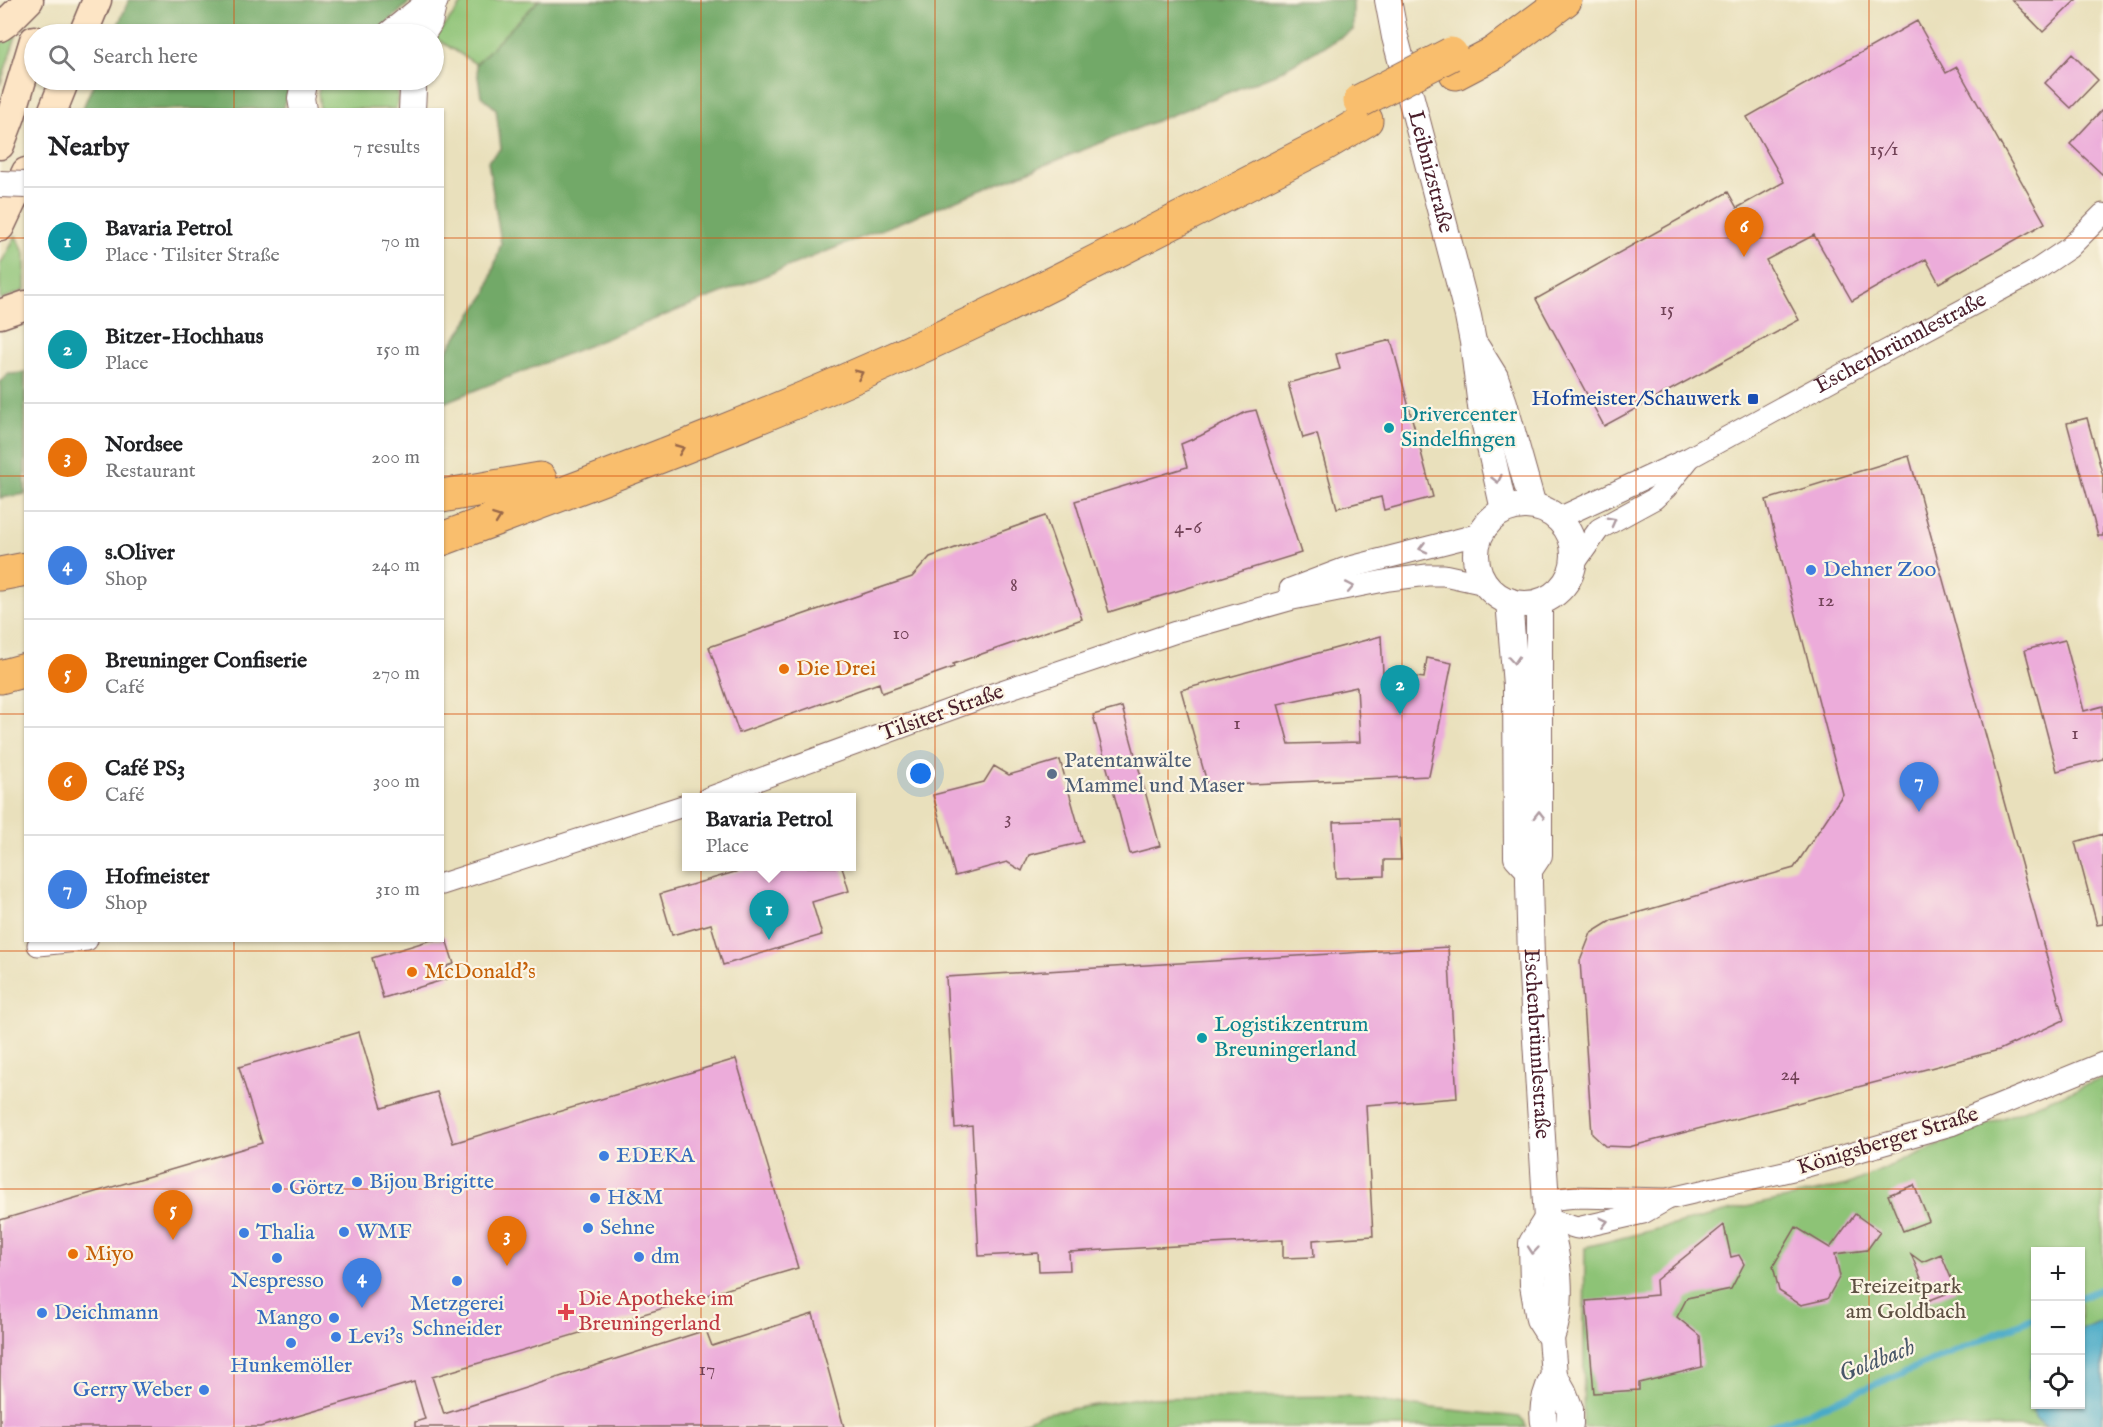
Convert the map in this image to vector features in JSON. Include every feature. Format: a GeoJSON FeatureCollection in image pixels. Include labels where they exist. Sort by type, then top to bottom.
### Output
{"type":"FeatureCollection","features":[{"type":"Feature","properties":{"kind":"highway"},"geometry":{"type":"LineString","coordinates":[[444,514],[671,429],[980,298],[1454,63],[1535,0]]}},
{"type":"Feature","properties":{"kind":"highway"},"geometry":{"type":"LineString","coordinates":[[1454,63],[1494,53],[1565,0]]}},
{"type":"Feature","properties":{"kind":"highway"},"geometry":{"type":"LineString","coordinates":[[444,538],[797,402],[974,322],[1325,144],[1363,110]]}},
{"type":"Feature","properties":{"kind":"highway"},"geometry":{"type":"LineString","coordinates":[[444,496],[540,479]]}},
{"type":"Feature","properties":{"kind":"highway"},"geometry":{"type":"LineString","coordinates":[[0,574],[24,568]]}},
{"type":"Feature","properties":{"kind":"highway"},"geometry":{"type":"LineString","coordinates":[[0,653],[24,647]]}},
{"type":"Feature","properties":{"kind":"highway"},"geometry":{"type":"LineString","coordinates":[[0,677],[24,670]]}},
{"type":"Feature","properties":{"kind":"main road"},"geometry":{"type":"LineString","coordinates":[[0,27],[29,0]]}},
{"type":"Feature","properties":{"kind":"main road"},"geometry":{"type":"LineString","coordinates":[[39,24],[47,0]]}},
{"type":"Feature","properties":{"kind":"main road"},"geometry":{"type":"LineString","coordinates":[[87,24],[97,0]]}},
{"type":"Feature","properties":{"kind":"main road"},"geometry":{"type":"LineString","coordinates":[[0,145],[24,73]]}},
{"type":"Feature","properties":{"kind":"main road"},"geometry":{"type":"LineString","coordinates":[[54,108],[61,90]]}},
{"type":"Feature","properties":{"kind":"main road"},"geometry":{"type":"LineString","coordinates":[[0,227],[24,176]]}},
{"type":"Feature","properties":{"kind":"main road"},"geometry":{"type":"LineString","coordinates":[[0,314],[24,306]]}},
{"type":"Feature","properties":{"kind":"street","name":"Leibnizstraße"},"geometry":{"type":"LineString","coordinates":[[1388,0],[1395,37],[1448,236],[1473,342],[1481,407],[1504,510]]}},
{"type":"Feature","properties":{"kind":"street"},"geometry":{"type":"LineString","coordinates":[[402,24],[434,1]]}},
{"type":"Feature","properties":{"kind":"street"},"geometry":{"type":"LineString","coordinates":[[428,24],[434,1]]}},
{"type":"Feature","properties":{"kind":"street"},"geometry":{"type":"LineString","coordinates":[[302,90],[303,108]]}},
{"type":"Feature","properties":{"kind":"street"},"geometry":{"type":"LineString","coordinates":[[412,108],[413,90]]}},
{"type":"Feature","properties":{"kind":"street"},"geometry":{"type":"LineString","coordinates":[[0,184],[24,184]]}},
{"type":"Feature","properties":{"kind":"street","name":"Eschenbrünnlestraße"},"geometry":{"type":"LineString","coordinates":[[1559,518],[1689,458],[2032,273],[2068,248],[2103,214]]}},
{"type":"Feature","properties":{"kind":"street","name":"Leibnizstraße"},"geometry":{"type":"LineString","coordinates":[[1473,342],[1495,378],[1533,506]]}},
{"type":"Feature","properties":{"kind":"street","name":"Eschenbrünnlestraße"},"geometry":{"type":"LineString","coordinates":[[1574,564],[1599,529],[1654,499],[1666,488],[1689,458]]}},
{"type":"Feature","properties":{"kind":"street"},"geometry":{"type":"LineString","coordinates":[[1518,506],[1533,506],[1547,510],[1559,518],[1567,528],[1573,539],[1574,564],[1570,577],[1551,597],[1539,603],[1509,602],[1496,595],[1485,584],[1479,573],[1476,547],[1486,524],[1504,510],[1518,506]]}},
{"type":"Feature","properties":{"kind":"street","name":"Tilsiter Straße"},"geometry":{"type":"LineString","coordinates":[[722,793],[990,695],[1176,632],[1343,569],[1480,534]]}},
{"type":"Feature","properties":{"kind":"street","name":"Tilsiter Straße"},"geometry":{"type":"LineString","coordinates":[[1176,632],[1293,599],[1389,580],[1444,575],[1485,584]]}},
{"type":"Feature","properties":{"kind":"street","name":"Eschenbrünnlestraße"},"geometry":{"type":"LineString","coordinates":[[1509,602],[1516,685],[1517,857],[1529,870]]}},
{"type":"Feature","properties":{"kind":"street","name":"Eschenbrünnlestraße"},"geometry":{"type":"LineString","coordinates":[[1539,603],[1539,855],[1529,870],[1531,959],[1547,1209],[1554,1240],[1558,1313],[1551,1338],[1554,1376],[1546,1392],[1557,1426]]}},
{"type":"Feature","properties":{"kind":"street"},"geometry":{"type":"LineString","coordinates":[[444,883],[682,807]]}},
{"type":"Feature","properties":{"kind":"street"},"geometry":{"type":"LineString","coordinates":[[38,945],[67,942]]}},
{"type":"Feature","properties":{"kind":"street","name":"Königsberger Straße"},"geometry":{"type":"LineString","coordinates":[[1547,1209],[1576,1197],[1667,1199],[1807,1167],[1951,1125],[2103,1063]]}},
{"type":"Feature","properties":{"kind":"street","name":"Königsberger Straße"},"geometry":{"type":"LineString","coordinates":[[1547,1209],[1577,1228],[1643,1213],[1667,1199]]}},
{"type":"Feature","properties":{"kind":"green space"},"geometry":{"type":"Polygon","coordinates":[[[129,0],[412,0],[386,24],[118,24],[129,0]]]}},
{"type":"Feature","properties":{"kind":"green space"},"geometry":{"type":"Polygon","coordinates":[[[465,0],[539,0],[476,64],[444,44],[444,27],[465,0]]]}},
{"type":"Feature","properties":{"kind":"green space"},"geometry":{"type":"Polygon","coordinates":[[[539,0],[1353,0],[1353,30],[1275,74],[444,403],[444,355],[486,294],[501,243],[488,161],[501,148],[496,109],[481,96],[476,64],[539,0]]]}},
{"type":"Feature","properties":{"kind":"green space"},"geometry":{"type":"Polygon","coordinates":[[[14,34],[16,36],[0,85],[0,44],[14,34]]]}},
{"type":"Feature","properties":{"kind":"green space"},"geometry":{"type":"Polygon","coordinates":[[[91,90],[289,90],[283,108],[83,108],[91,90]]]}},
{"type":"Feature","properties":{"kind":"green space"},"geometry":{"type":"Polygon","coordinates":[[[319,90],[396,90],[398,96],[396,108],[320,108],[319,90]]]}},
{"type":"Feature","properties":{"kind":"green space"},"geometry":{"type":"Polygon","coordinates":[[[16,236],[24,252],[24,290],[0,300],[0,265],[16,236]]]}},
{"type":"Feature","properties":{"kind":"green space"},"geometry":{"type":"Polygon","coordinates":[[[24,373],[24,494],[0,498],[0,383],[8,374],[24,373]]]}},
{"type":"Feature","properties":{"kind":"green space","name":"Freizeitpark am Goldbach"},"geometry":{"type":"Polygon","coordinates":[[[2103,1078],[2103,1427],[1583,1427],[1585,1247],[1741,1208],[1847,1185],[1978,1128],[2103,1078]]]}},
{"type":"Feature","properties":{"kind":"green space"},"geometry":{"type":"Polygon","coordinates":[[[1350,1396],[1395,1404],[1519,1417],[1524,1421],[1526,1427],[1014,1427],[1041,1414],[1138,1398],[1350,1396]]]}},
{"type":"Feature","properties":{"kind":"water"},"geometry":{"type":"Polygon","coordinates":[[[2103,1320],[2103,1427],[2046,1427],[2035,1418],[2034,1409],[2085,1409],[2085,1328],[2103,1320]]]}},
{"type":"Feature","properties":{"kind":"water"},"geometry":{"type":"Polygon","coordinates":[[[2031,1367],[2031,1390],[2029,1376],[2031,1367]]]}},
{"type":"Feature","properties":{"kind":"building"},"geometry":{"type":"Polygon","coordinates":[[[2012,0],[2076,0],[2043,32],[2012,0]]]}},
{"type":"Feature","properties":{"kind":"building"},"geometry":{"type":"Polygon","coordinates":[[[1917,21],[1946,73],[1957,67],[2045,223],[1939,283],[1926,259],[1852,301],[1814,235],[1766,260],[1799,320],[1604,426],[1536,299],[1728,192],[1737,208],[1784,182],[1747,117],[1917,21]]]}},
{"type":"Feature","properties":{"kind":"building"},"geometry":{"type":"Polygon","coordinates":[[[2072,54],[2098,80],[2071,108],[2045,83],[2072,54]]]}},
{"type":"Feature","properties":{"kind":"building"},"geometry":{"type":"Polygon","coordinates":[[[2103,109],[2103,175],[2070,144],[2103,109]]]}},
{"type":"Feature","properties":{"kind":"building","name":"Drivercenter Sindelfingen"},"geometry":{"type":"Polygon","coordinates":[[[1391,340],[1433,497],[1384,510],[1381,497],[1337,508],[1317,434],[1303,438],[1288,383],[1340,369],[1336,354],[1391,340]]]}},
{"type":"Feature","properties":{"kind":"building"},"geometry":{"type":"Polygon","coordinates":[[[1256,410],[1301,553],[1109,612],[1075,501],[1187,467],[1181,444],[1246,412],[1256,410]]]}},
{"type":"Feature","properties":{"kind":"building"},"geometry":{"type":"Polygon","coordinates":[[[2087,418],[2103,476],[2103,536],[2098,536],[2067,423],[2087,418]]]}},
{"type":"Feature","properties":{"kind":"building"},"geometry":{"type":"Polygon","coordinates":[[[1909,456],[2064,1020],[1999,1050],[1629,1147],[1605,1146],[1592,1134],[1580,961],[1591,933],[1612,920],[1794,868],[1843,794],[1766,500],[1909,456]]]}},
{"type":"Feature","properties":{"kind":"building"},"geometry":{"type":"Polygon","coordinates":[[[1045,516],[1082,619],[953,664],[954,667],[882,693],[879,683],[739,733],[709,647],[912,577],[930,557],[1045,516]]]}},
{"type":"Feature","properties":{"kind":"building"},"geometry":{"type":"Polygon","coordinates":[[[1381,636],[1383,673],[1424,678],[1427,658],[1452,663],[1429,776],[1208,786],[1181,690],[1381,636]],[[1357,687],[1278,704],[1289,744],[1360,742],[1357,687]]]}},
{"type":"Feature","properties":{"kind":"building"},"geometry":{"type":"Polygon","coordinates":[[[2065,640],[2084,711],[2103,706],[2103,759],[2057,771],[2025,650],[2065,640]]]}},
{"type":"Feature","properties":{"kind":"building"},"geometry":{"type":"Polygon","coordinates":[[[1122,707],[1160,846],[1130,854],[1093,715],[1122,707]]]}},
{"type":"Feature","properties":{"kind":"building"},"geometry":{"type":"Polygon","coordinates":[[[1060,760],[1083,842],[1029,855],[1022,871],[1007,862],[955,876],[933,795],[984,782],[994,766],[1009,775],[1060,760]]]}},
{"type":"Feature","properties":{"kind":"building"},"geometry":{"type":"Polygon","coordinates":[[[1399,820],[1401,860],[1384,860],[1384,876],[1336,878],[1333,822],[1399,820]]]}},
{"type":"Feature","properties":{"kind":"building"},"geometry":{"type":"Polygon","coordinates":[[[2103,834],[2103,924],[2097,925],[2075,842],[2103,834]]]}},
{"type":"Feature","properties":{"kind":"building"},"geometry":{"type":"Polygon","coordinates":[[[738,871],[843,871],[849,891],[812,902],[822,935],[723,965],[711,924],[672,935],[660,894],[738,871]]]}},
{"type":"Feature","properties":{"kind":"building","name":"McDonald's"},"geometry":{"type":"Polygon","coordinates":[[[444,936],[454,964],[447,966],[450,978],[383,998],[372,958],[424,942],[444,942],[444,936]]]}},
{"type":"Feature","properties":{"kind":"building"},"geometry":{"type":"Polygon","coordinates":[[[1448,947],[1457,1098],[1366,1105],[1373,1236],[1313,1240],[1314,1257],[1283,1258],[1283,1240],[1069,1252],[1070,1270],[1039,1271],[1038,1253],[979,1256],[972,1126],[955,1128],[946,977],[1448,947]]]}},
{"type":"Feature","properties":{"kind":"building"},"geometry":{"type":"Polygon","coordinates":[[[359,1032],[382,1108],[437,1092],[453,1143],[736,1059],[798,1268],[432,1377],[444,1414],[706,1330],[712,1346],[813,1314],[844,1427],[415,1427],[415,1422],[425,1419],[414,1382],[260,1427],[0,1427],[0,1220],[262,1143],[239,1067],[359,1032]]]}},
{"type":"Feature","properties":{"kind":"building"},"geometry":{"type":"Polygon","coordinates":[[[1914,1185],[1929,1221],[1903,1231],[1888,1195],[1914,1185]]]}},
{"type":"Feature","properties":{"kind":"building"},"geometry":{"type":"Polygon","coordinates":[[[1855,1214],[1880,1232],[1867,1250],[1835,1254],[1840,1276],[1827,1299],[1801,1305],[1779,1291],[1773,1266],[1796,1227],[1830,1248],[1855,1214]]]}},
{"type":"Feature","properties":{"kind":"building"},"geometry":{"type":"Polygon","coordinates":[[[1724,1225],[1731,1257],[1739,1255],[1744,1264],[1731,1289],[1687,1298],[1677,1317],[1700,1336],[1702,1367],[1639,1383],[1639,1390],[1594,1393],[1586,1301],[1657,1295],[1656,1280],[1724,1225]]]}},
{"type":"Feature","properties":{"kind":"building"},"geometry":{"type":"Polygon","coordinates":[[[1911,1254],[1922,1262],[1941,1254],[1956,1290],[1930,1300],[1911,1254]]]}},
{"type":"Feature","properties":{"kind":"waterway","name":"Goldbach"},"geometry":{"type":"LineString","coordinates":[[2085,1296],[2103,1288]]}},
{"type":"Feature","properties":{"kind":"waterway","name":"Goldbach"},"geometry":{"type":"LineString","coordinates":[[1767,1427],[1807,1413],[2031,1319]]}},
{"type":"Feature","properties":{"kind":"place","name":"Café PS3"},"geometry":{"type":"Point","coordinates":[1744,257]}},
{"type":"Feature","properties":{"kind":"place","name":"Hofmeister/Schauwerk"},"geometry":{"type":"Point","coordinates":[1753,399]}},
{"type":"Feature","properties":{"kind":"place","name":"Drivercenter Sindelfingen"},"geometry":{"type":"Point","coordinates":[1389,428]}},
{"type":"Feature","properties":{"kind":"place","name":"Dehner Zoo"},"geometry":{"type":"Point","coordinates":[1811,570]}},
{"type":"Feature","properties":{"kind":"place","name":"Die Drei"},"geometry":{"type":"Point","coordinates":[784,669]}},
{"type":"Feature","properties":{"kind":"place","name":"Bitzer-Hochhaus"},"geometry":{"type":"Point","coordinates":[1400,715]}},
{"type":"Feature","properties":{"kind":"place","name":"Patentanwälte Mammel und Maser"},"geometry":{"type":"Point","coordinates":[1052,774]}},
{"type":"Feature","properties":{"kind":"place","name":"Hofmeister"},"geometry":{"type":"Point","coordinates":[1919,812]}},
{"type":"Feature","properties":{"kind":"place","name":"Bavaria Petrol"},"geometry":{"type":"Point","coordinates":[769,940]}},
{"type":"Feature","properties":{"kind":"place","name":"McDonald's"},"geometry":{"type":"Point","coordinates":[412,972]}},
{"type":"Feature","properties":{"kind":"place","name":"Logistikzentrum Breuningerland"},"geometry":{"type":"Point","coordinates":[1202,1038]}},
{"type":"Feature","properties":{"kind":"place","name":"EDEKA"},"geometry":{"type":"Point","coordinates":[604,1156]}},
{"type":"Feature","properties":{"kind":"place","name":"Bijou Brigitte"},"geometry":{"type":"Point","coordinates":[357,1182]}},
{"type":"Feature","properties":{"kind":"place","name":"Görtz"},"geometry":{"type":"Point","coordinates":[277,1188]}},
{"type":"Feature","properties":{"kind":"place","name":"H&M"},"geometry":{"type":"Point","coordinates":[595,1198]}},
{"type":"Feature","properties":{"kind":"place","name":"Sehne"},"geometry":{"type":"Point","coordinates":[588,1228]}},
{"type":"Feature","properties":{"kind":"place","name":"WMF"},"geometry":{"type":"Point","coordinates":[344,1232]}},
{"type":"Feature","properties":{"kind":"place","name":"Thalia"},"geometry":{"type":"Point","coordinates":[244,1233]}},
{"type":"Feature","properties":{"kind":"place","name":"Breuninger Confiserie"},"geometry":{"type":"Point","coordinates":[173,1240]}},
{"type":"Feature","properties":{"kind":"place","name":"Miyo"},"geometry":{"type":"Point","coordinates":[73,1254]}},
{"type":"Feature","properties":{"kind":"place","name":"dm"},"geometry":{"type":"Point","coordinates":[639,1257]}},
{"type":"Feature","properties":{"kind":"place","name":"Nespresso"},"geometry":{"type":"Point","coordinates":[277,1258]}},
{"type":"Feature","properties":{"kind":"place","name":"Nordsee"},"geometry":{"type":"Point","coordinates":[507,1266]}},
{"type":"Feature","properties":{"kind":"place","name":"Metzgerei Schneider"},"geometry":{"type":"Point","coordinates":[457,1281]}},
{"type":"Feature","properties":{"kind":"place","name":"s.Oliver"},"geometry":{"type":"Point","coordinates":[362,1308]}},
{"type":"Feature","properties":{"kind":"place","name":"Die Apotheke im Breuningerland"},"geometry":{"type":"Point","coordinates":[566,1312]}},
{"type":"Feature","properties":{"kind":"place","name":"Deichmann"},"geometry":{"type":"Point","coordinates":[42,1313]}},
{"type":"Feature","properties":{"kind":"place","name":"Mango"},"geometry":{"type":"Point","coordinates":[334,1318]}},
{"type":"Feature","properties":{"kind":"place","name":"Levi's"},"geometry":{"type":"Point","coordinates":[336,1337]}},
{"type":"Feature","properties":{"kind":"place","name":"Hunkemöller"},"geometry":{"type":"Point","coordinates":[291,1343]}},
{"type":"Feature","properties":{"kind":"place","name":"Gerry Weber"},"geometry":{"type":"Point","coordinates":[204,1390]}}]}
